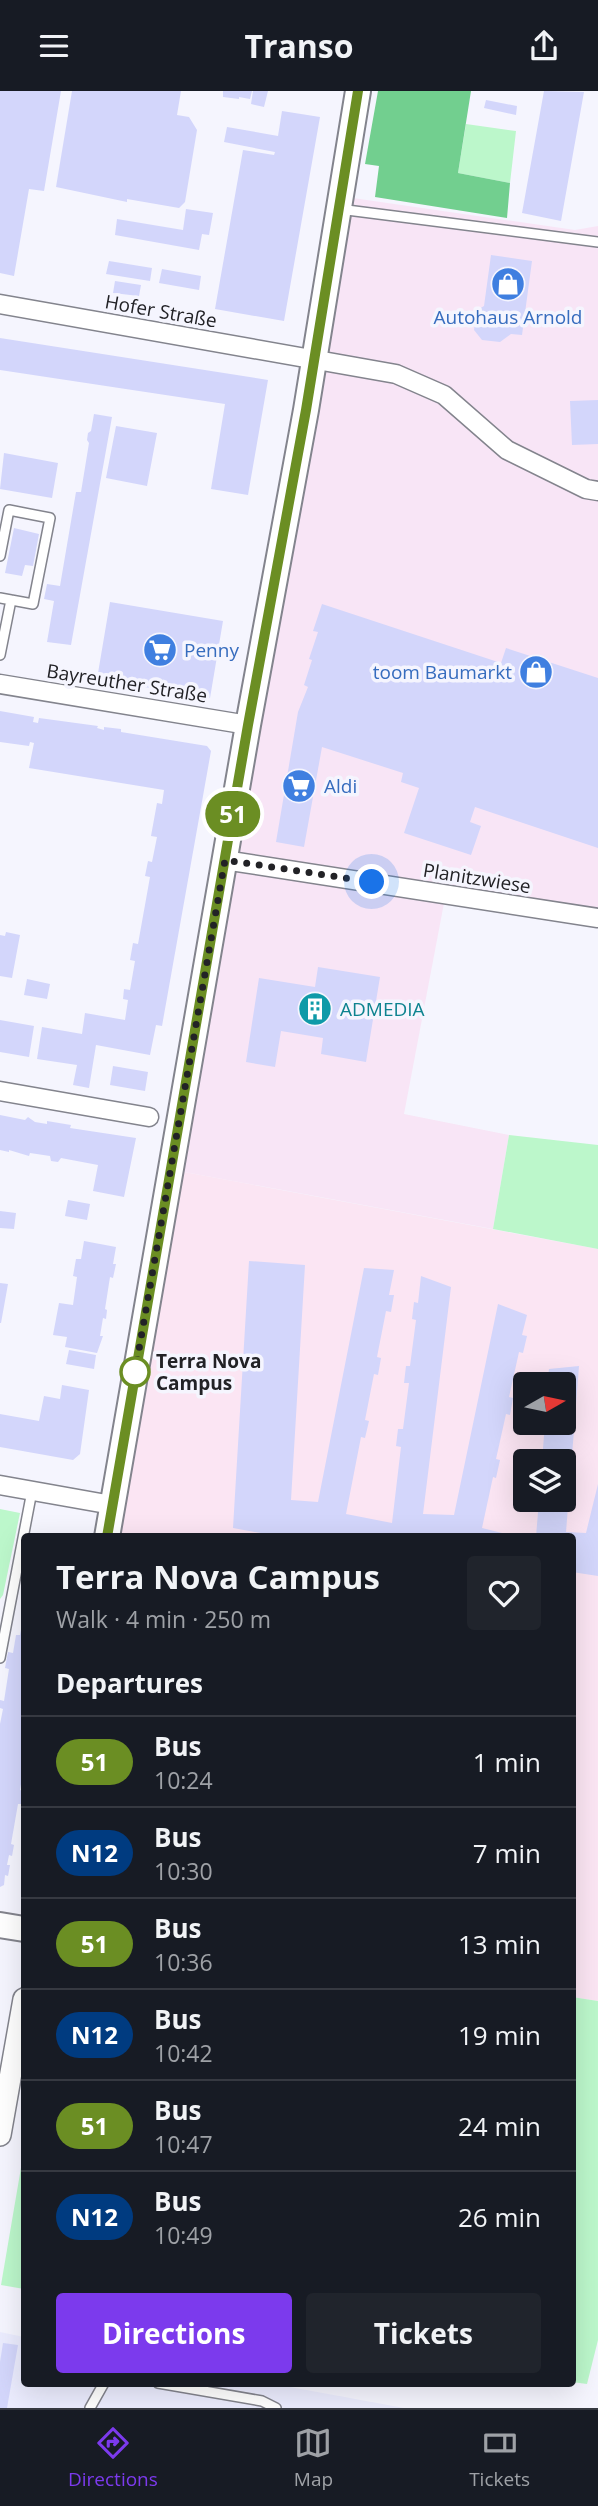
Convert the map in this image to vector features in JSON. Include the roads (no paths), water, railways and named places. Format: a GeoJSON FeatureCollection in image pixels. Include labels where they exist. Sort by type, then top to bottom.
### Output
{"type":"FeatureCollection","features":[{"type":"Feature","properties":{"kind":"main road"},"geometry":{"type":"LineString","coordinates":[[108,1533],[248,725],[275,586],[358,91]]}},
{"type":"Feature","properties":{"kind":"main road"},"geometry":{"type":"LineString","coordinates":[[0,1925],[21,1928]]}},
{"type":"Feature","properties":{"kind":"street","name":"Hofer Straße"},"geometry":{"type":"LineString","coordinates":[[0,305],[314,358]]}},
{"type":"Feature","properties":{"kind":"street"},"geometry":{"type":"LineString","coordinates":[[314,358],[396,374],[444,395],[507,450],[586,489],[598,491]]}},
{"type":"Feature","properties":{"kind":"street","name":"Bayreuther Straße"},"geometry":{"type":"LineString","coordinates":[[0,684],[248,725]]}},
{"type":"Feature","properties":{"kind":"street","name":"Planitzwiese"},"geometry":{"type":"LineString","coordinates":[[225,860],[598,918]]}},
{"type":"Feature","properties":{"kind":"street"},"geometry":{"type":"LineString","coordinates":[[0,1091],[149,1117]]}},
{"type":"Feature","properties":{"kind":"street"},"geometry":{"type":"LineString","coordinates":[[0,1485],[112,1504]]}},
{"type":"Feature","properties":{"kind":"street"},"geometry":{"type":"LineString","coordinates":[[0,2135],[21,2016]]}},
{"type":"Feature","properties":{"kind":"lane"},"geometry":{"type":"LineString","coordinates":[[339,209],[598,242]]}},
{"type":"Feature","properties":{"kind":"lane"},"geometry":{"type":"LineString","coordinates":[[0,556],[9,510],[50,518],[33,604],[0,598]]}},
{"type":"Feature","properties":{"kind":"lane"},"geometry":{"type":"LineString","coordinates":[[0,655],[11,600]]}},
{"type":"Feature","properties":{"kind":"lane"},"geometry":{"type":"LineString","coordinates":[[23,1533],[32,1490]]}},
{"type":"Feature","properties":{"kind":"lane"},"geometry":{"type":"LineString","coordinates":[[0,1658],[21,1544]]}},
{"type":"Feature","properties":{"kind":"lane"},"geometry":{"type":"LineString","coordinates":[[0,1606],[10,1599]]}},
{"type":"Feature","properties":{"kind":"lane"},"geometry":{"type":"LineString","coordinates":[[90,2408],[102,2387]]}},
{"type":"Feature","properties":{"kind":"lane"},"geometry":{"type":"LineString","coordinates":[[181,2387],[262,2401],[276,2408]]}},
{"type":"Feature","properties":{"kind":"place","name":"Autohaus Arnold"},"geometry":{"type":"Point","coordinates":[508,284]}},
{"type":"Feature","properties":{"kind":"place","name":"Penny"},"geometry":{"type":"Point","coordinates":[160,650]}},
{"type":"Feature","properties":{"kind":"place","name":"toom Baumarkt"},"geometry":{"type":"Point","coordinates":[536,672]}},
{"type":"Feature","properties":{"kind":"place","name":"Aldi"},"geometry":{"type":"Point","coordinates":[299,786]}},
{"type":"Feature","properties":{"kind":"place","name":"ADMEDIA"},"geometry":{"type":"Point","coordinates":[315,1009]}},
{"type":"Feature","properties":{"kind":"place","name":"Terra Nova Campus"},"geometry":{"type":"Point","coordinates":[135,1372]}}]}
